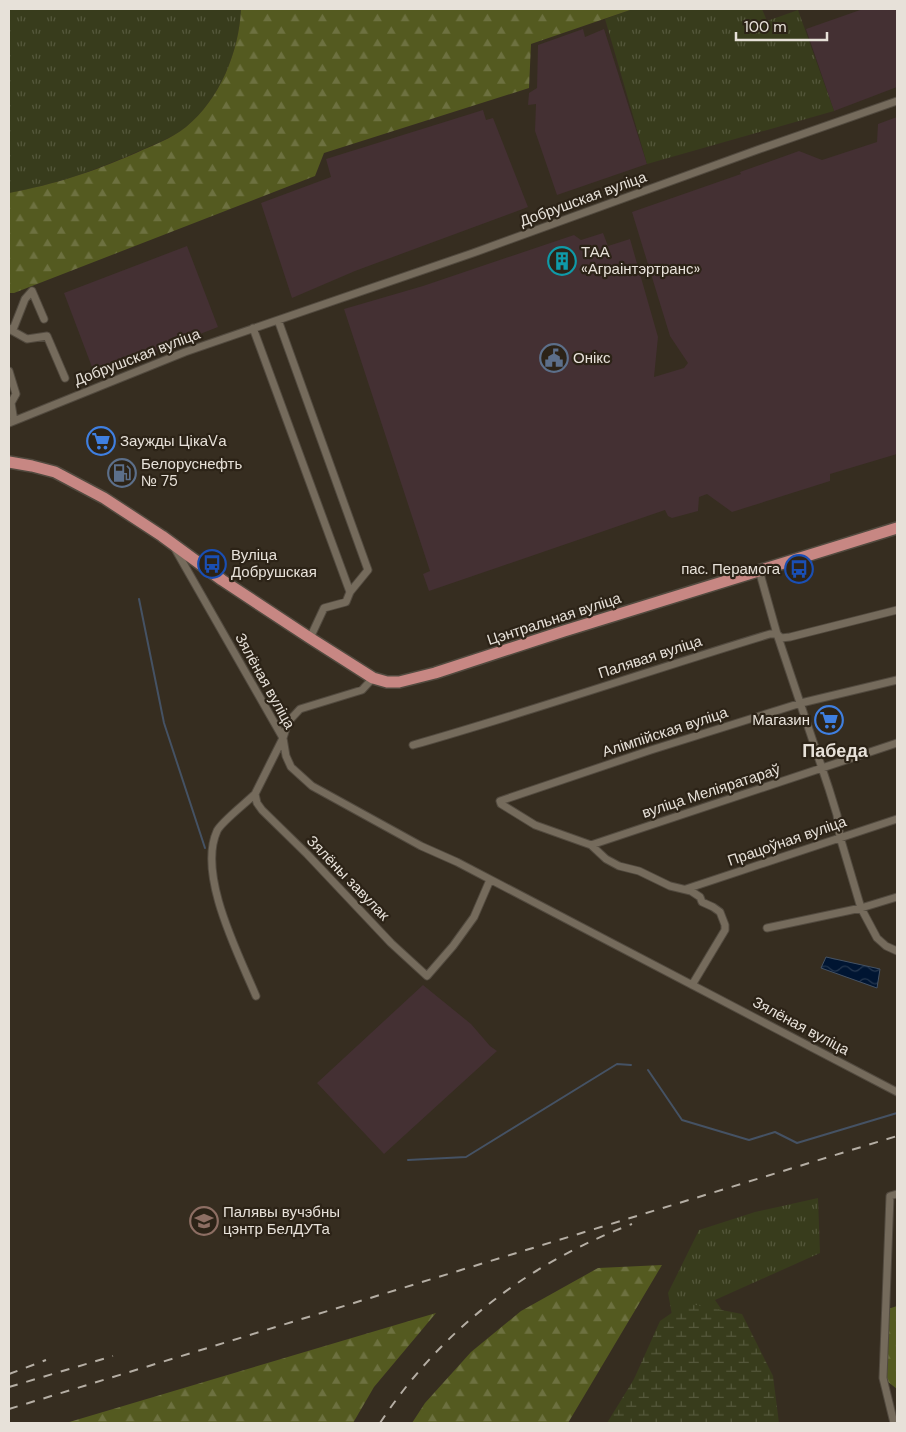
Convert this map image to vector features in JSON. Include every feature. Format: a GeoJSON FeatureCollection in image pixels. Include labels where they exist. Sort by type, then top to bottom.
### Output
{"type":"FeatureCollection","features":[{"type":"Feature","properties":{"kind":"main road","name":"Цэнтральная вуліца"},"geometry":{"type":"LineString","coordinates":[[9,462],[32,466],[67,478],[104,498],[310,638],[373,678],[386,682],[399,682],[435,673],[897,528]]}},
{"type":"Feature","properties":{"kind":"street","name":"Добрушская вуліца"},"geometry":{"type":"LineString","coordinates":[[12,422],[185,352],[472,254],[897,101]]}},
{"type":"Feature","properties":{"kind":"street"},"geometry":{"type":"LineString","coordinates":[[9,330],[14,327],[25,299],[32,291],[44,320]]}},
{"type":"Feature","properties":{"kind":"street"},"geometry":{"type":"LineString","coordinates":[[278,320],[368,570],[350,592],[346,602],[324,608],[310,638]]}},
{"type":"Feature","properties":{"kind":"street"},"geometry":{"type":"LineString","coordinates":[[253,328],[350,592]]}},
{"type":"Feature","properties":{"kind":"street"},"geometry":{"type":"LineString","coordinates":[[9,330],[27,339],[47,336],[65,378]]}},
{"type":"Feature","properties":{"kind":"street"},"geometry":{"type":"LineString","coordinates":[[9,371],[16,394],[10,403],[12,422]]}},
{"type":"Feature","properties":{"kind":"street","name":"Зялёная вуліца"},"geometry":{"type":"LineString","coordinates":[[171,542],[283,738],[286,756],[291,767],[312,786],[421,846],[457,862],[897,1092]]}},
{"type":"Feature","properties":{"kind":"street"},"geometry":{"type":"LineString","coordinates":[[759,570],[777,634],[823,768],[861,908],[877,938],[886,946],[897,951]]}},
{"type":"Feature","properties":{"kind":"street","name":"Палявая вуліца"},"geometry":{"type":"LineString","coordinates":[[413,745],[504,719],[770,634],[777,634],[781,638],[790,637],[897,610]]}},
{"type":"Feature","properties":{"kind":"street"},"geometry":{"type":"LineString","coordinates":[[256,996],[218,902],[211,856],[217,830],[255,794],[283,738],[288,722],[300,709],[362,690],[373,678]]}},
{"type":"Feature","properties":{"kind":"street","name":"Алімпійская вуліца"},"geometry":{"type":"LineString","coordinates":[[591,845],[535,825],[500,801],[651,750],[801,703],[897,680]]}},
{"type":"Feature","properties":{"kind":"street","name":"вуліца Меліяратараў"},"geometry":{"type":"LineString","coordinates":[[591,845],[897,743]]}},
{"type":"Feature","properties":{"kind":"street","name":"Зялёны завулак"},"geometry":{"type":"LineString","coordinates":[[255,794],[257,803],[262,810],[307,854],[391,943],[427,976],[474,917],[490,880]]}},
{"type":"Feature","properties":{"kind":"street","name":"Працоўная вуліца"},"geometry":{"type":"LineString","coordinates":[[686,889],[840,836],[897,819]]}},
{"type":"Feature","properties":{"kind":"street"},"geometry":{"type":"LineString","coordinates":[[591,845],[606,859],[619,866],[639,871],[670,886],[686,889],[696,894],[702,902],[720,912],[725,930],[692,984]]}},
{"type":"Feature","properties":{"kind":"street"},"geometry":{"type":"LineString","coordinates":[[768,928],[861,908],[897,897]]}},
{"type":"Feature","properties":{"kind":"street"},"geometry":{"type":"LineString","coordinates":[[894,1423],[883,1378],[890,1196],[897,1194]]}},
{"type":"Feature","properties":{"kind":"shaded area"},"geometry":{"type":"Polygon","coordinates":[[[863,9],[897,9],[897,87],[834,111],[806,29],[863,9]]]}},
{"type":"Feature","properties":{"kind":"shaded area"},"geometry":{"type":"Polygon","coordinates":[[[583,29],[585,37],[604,29],[647,164],[557,195],[535,131],[536,104],[528,105],[529,93],[537,88],[538,45],[583,29]]]}},
{"type":"Feature","properties":{"kind":"shaded area"},"geometry":{"type":"Polygon","coordinates":[[[483,110],[486,120],[493,118],[528,207],[355,271],[292,298],[261,203],[331,177],[326,159],[483,110]]]}},
{"type":"Feature","properties":{"kind":"shaded area"},"geometry":{"type":"Polygon","coordinates":[[[897,117],[897,454],[830,474],[830,481],[732,512],[707,494],[699,497],[698,511],[672,518],[668,516],[665,510],[429,591],[423,574],[430,571],[344,309],[423,286],[574,235],[581,240],[603,233],[608,246],[630,239],[658,337],[654,377],[684,368],[688,363],[670,336],[632,212],[741,174],[740,172],[799,151],[822,160],[877,142],[878,124],[897,117]]]}},
{"type":"Feature","properties":{"kind":"shaded area"},"geometry":{"type":"Polygon","coordinates":[[[187,246],[218,327],[95,375],[64,293],[187,246]]]}},
{"type":"Feature","properties":{"kind":"shaded area"},"geometry":{"type":"Polygon","coordinates":[[[423,985],[471,1024],[490,1046],[497,1051],[384,1154],[317,1083],[423,985]]]}},
{"type":"Feature","properties":{"kind":"green space"},"geometry":{"type":"Polygon","coordinates":[[[9,9],[241,9],[236,42],[225,74],[209,103],[186,127],[163,140],[91,171],[9,193],[9,9]]]}},
{"type":"Feature","properties":{"kind":"green space"},"geometry":{"type":"Polygon","coordinates":[[[241,9],[633,9],[531,44],[529,88],[324,153],[315,176],[14,293],[9,293],[9,193],[74,177],[104,166],[162,142],[186,127],[209,103],[225,74],[236,42],[241,9]]]}},
{"type":"Feature","properties":{"kind":"green space"},"geometry":{"type":"Polygon","coordinates":[[[633,9],[762,9],[767,21],[798,10],[834,111],[647,164],[605,19],[633,9]]]}},
{"type":"Feature","properties":{"kind":"green space"},"geometry":{"type":"Polygon","coordinates":[[[818,1198],[820,1253],[715,1300],[752,1354],[628,1423],[678,1348],[668,1293],[699,1230],[755,1212],[818,1198]]]}},
{"type":"Feature","properties":{"kind":"green space"},"geometry":{"type":"Polygon","coordinates":[[[662,1265],[568,1423],[412,1423],[425,1403],[471,1352],[521,1311],[598,1268],[662,1265]]]}},
{"type":"Feature","properties":{"kind":"green space"},"geometry":{"type":"Polygon","coordinates":[[[686,1303],[742,1314],[773,1376],[779,1423],[607,1423],[634,1379],[660,1321],[686,1303]]]}},
{"type":"Feature","properties":{"kind":"green space"},"geometry":{"type":"Polygon","coordinates":[[[897,1306],[897,1389],[883,1378],[885,1310],[897,1306]]]}},
{"type":"Feature","properties":{"kind":"green space"},"geometry":{"type":"Polygon","coordinates":[[[436,1313],[374,1387],[353,1423],[66,1423],[436,1313]]]}},
{"type":"Feature","properties":{"kind":"water"},"geometry":{"type":"Polygon","coordinates":[[[826,957],[880,969],[877,988],[821,968],[826,957]]]}},
{"type":"Feature","properties":{"kind":"waterway"},"geometry":{"type":"LineString","coordinates":[[139,599],[164,723],[205,848]]}},
{"type":"Feature","properties":{"kind":"waterway"},"geometry":{"type":"LineString","coordinates":[[408,1160],[466,1157],[617,1064],[631,1065]]}},
{"type":"Feature","properties":{"kind":"waterway"},"geometry":{"type":"LineString","coordinates":[[648,1070],[682,1120],[749,1140],[775,1132],[797,1143],[897,1113]]}},
{"type":"Feature","properties":{"kind":"railway"},"geometry":{"type":"LineString","coordinates":[[9,1409],[897,1136]]}},
{"type":"Feature","properties":{"kind":"railway"},"geometry":{"type":"LineString","coordinates":[[380,1423],[404,1389],[431,1358],[459,1329],[490,1303],[522,1280],[557,1259],[594,1240],[632,1224]]}},
{"type":"Feature","properties":{"kind":"railway"},"geometry":{"type":"LineString","coordinates":[[9,1387],[113,1356]]}},
{"type":"Feature","properties":{"kind":"railway"},"geometry":{"type":"LineString","coordinates":[[9,1374],[46,1360]]}},
{"type":"Feature","properties":{"kind":"place","name":"ТАА «Аграінтэртранс»"},"geometry":{"type":"Point","coordinates":[562,261]}},
{"type":"Feature","properties":{"kind":"place","name":"Онікс"},"geometry":{"type":"Point","coordinates":[554,358]}},
{"type":"Feature","properties":{"kind":"place","name":"Заужды ЦікаVа"},"geometry":{"type":"Point","coordinates":[101,441]}},
{"type":"Feature","properties":{"kind":"place","name":"Белоруснефть № 75"},"geometry":{"type":"Point","coordinates":[122,473]}},
{"type":"Feature","properties":{"kind":"place","name":"Вуліца Добрушская"},"geometry":{"type":"Point","coordinates":[212,564]}},
{"type":"Feature","properties":{"kind":"place","name":"пас. Перамога"},"geometry":{"type":"Point","coordinates":[799,569]}},
{"type":"Feature","properties":{"kind":"place","name":"Магазин"},"geometry":{"type":"Point","coordinates":[829,720]}},
{"type":"Feature","properties":{"kind":"place","name":"Палявы вучэбны цэнтр БелДУТа"},"geometry":{"type":"Point","coordinates":[204,1221]}},
{"type":"Feature","properties":{"kind":"district","name":"Пабеда"},"geometry":{"type":"Point","coordinates":[835,751]}}]}
